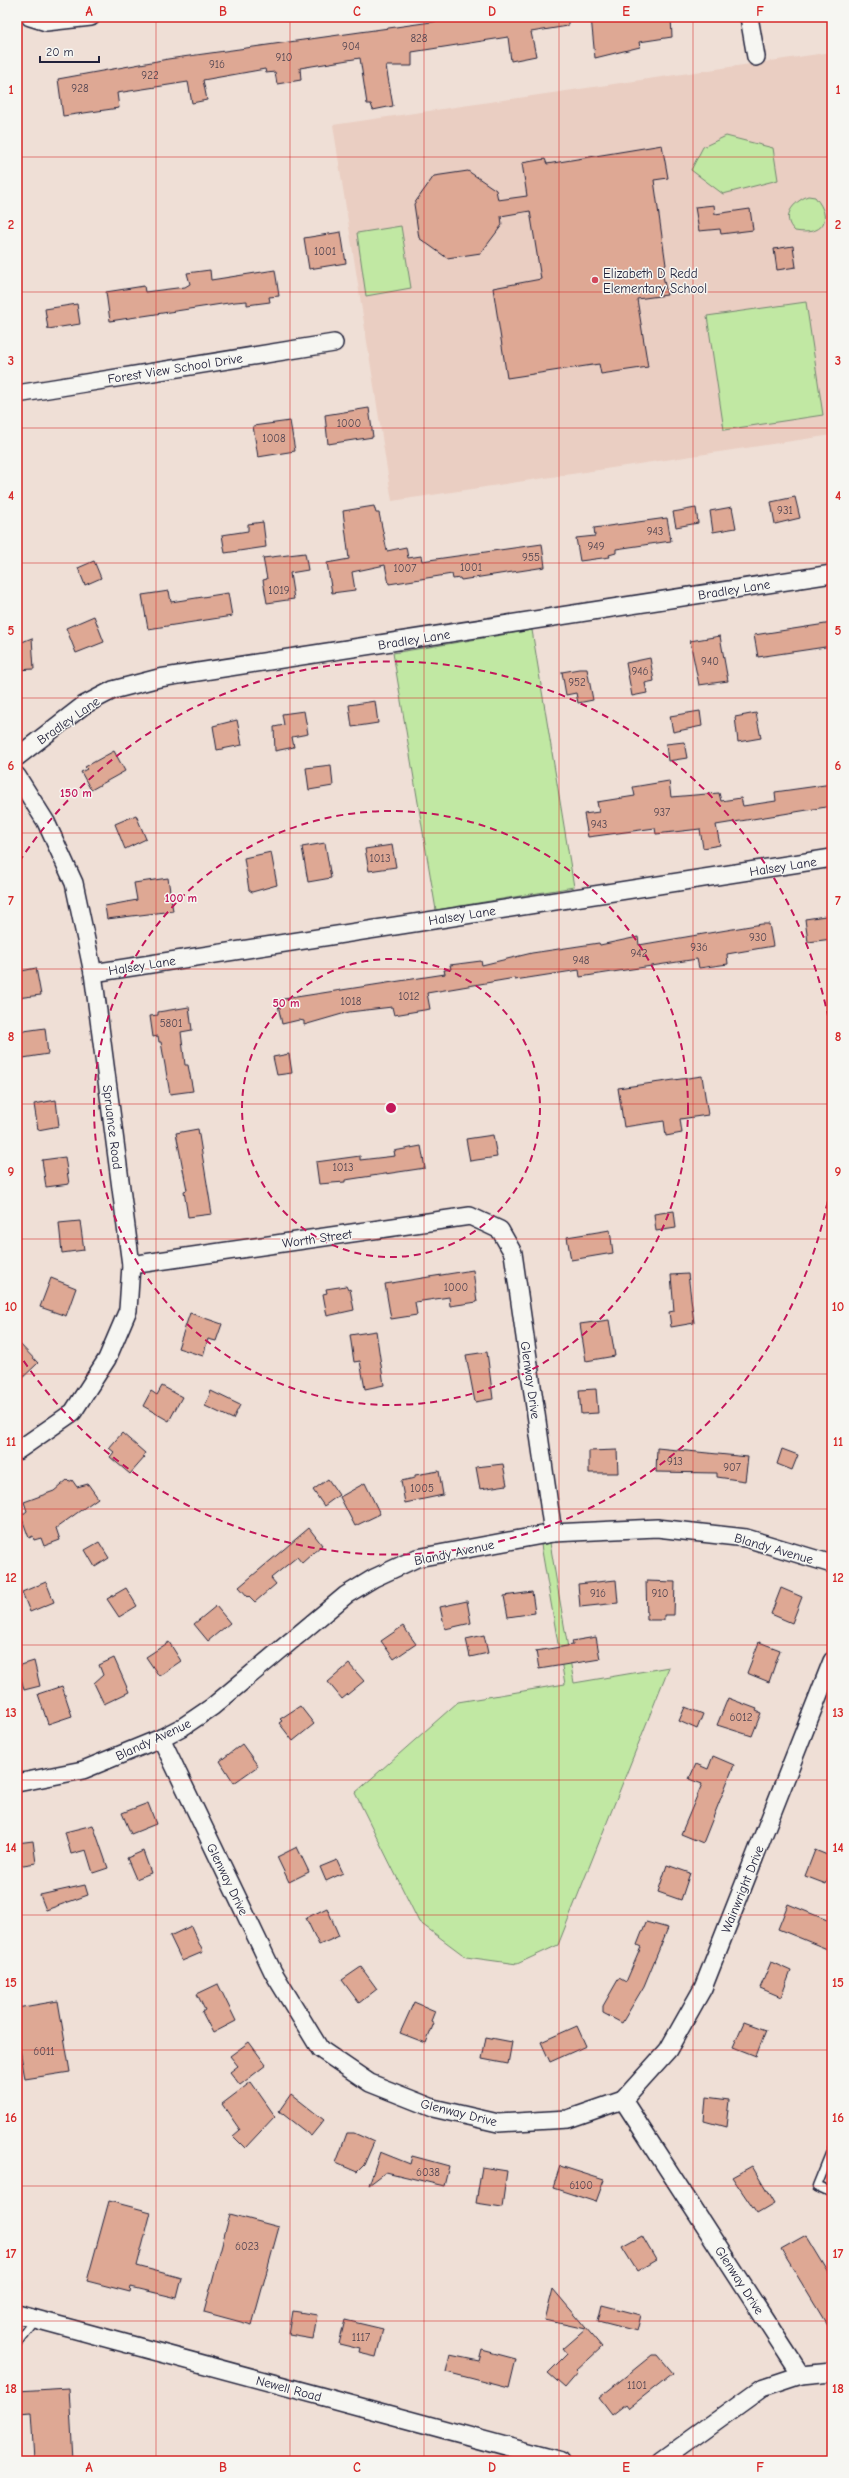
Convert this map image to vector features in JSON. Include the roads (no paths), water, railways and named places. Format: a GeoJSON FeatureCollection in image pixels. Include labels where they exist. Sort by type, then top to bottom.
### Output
{"type":"FeatureCollection","features":[{"type":"Feature","properties":{"kind":"street"},"geometry":{"type":"LineString","coordinates":[[30,17],[46,22],[91,17]]}},
{"type":"Feature","properties":{"kind":"street"},"geometry":{"type":"LineString","coordinates":[[749,17],[756,57]]}},
{"type":"Feature","properties":{"kind":"street","name":"Forest View School Drive"},"geometry":{"type":"LineString","coordinates":[[17,394],[334,343]]}},
{"type":"Feature","properties":{"kind":"street","name":"Bradley Lane"},"geometry":{"type":"LineString","coordinates":[[17,757],[90,702],[113,690],[159,678],[832,574]]}},
{"type":"Feature","properties":{"kind":"street","name":"Spruance Road"},"geometry":{"type":"LineString","coordinates":[[17,776],[46,822],[74,883],[93,973],[131,1264],[128,1310],[107,1359],[73,1412],[17,1451]]}},
{"type":"Feature","properties":{"kind":"street","name":"Halsey Lane"},"geometry":{"type":"LineString","coordinates":[[93,973],[832,858]]}},
{"type":"Feature","properties":{"kind":"street","name":"Worth Street"},"geometry":{"type":"LineString","coordinates":[[131,1264],[470,1216],[500,1230]]}},
{"type":"Feature","properties":{"kind":"street","name":"Glenway Drive"},"geometry":{"type":"LineString","coordinates":[[500,1230],[513,1253],[553,1533]]}},
{"type":"Feature","properties":{"kind":"street","name":"Blandy Avenue"},"geometry":{"type":"LineString","coordinates":[[17,1783],[83,1770],[161,1738],[212,1708],[329,1608],[360,1586],[404,1563],[428,1555],[553,1533],[633,1528],[703,1532],[746,1538],[832,1564]]}},
{"type":"Feature","properties":{"kind":"street","name":"Wainwright Drive"},"geometry":{"type":"LineString","coordinates":[[623,2100],[668,2050],[703,1988],[832,1661]]}},
{"type":"Feature","properties":{"kind":"street","name":"Glenway Drive"},"geometry":{"type":"LineString","coordinates":[[161,1738],[273,1972],[320,2049],[370,2083],[433,2108],[498,2123],[568,2119],[623,2100],[801,2375]]}},
{"type":"Feature","properties":{"kind":"street","name":"Newell Road"},"geometry":{"type":"LineString","coordinates":[[17,2314],[561,2461]]}},
{"type":"Feature","properties":{"kind":"street"},"geometry":{"type":"LineString","coordinates":[[661,2461],[762,2388],[801,2375],[832,2372]]}},
{"type":"Feature","properties":{"kind":"lane"},"geometry":{"type":"LineString","coordinates":[[832,2149],[817,2186],[832,2193]]}},
{"type":"Feature","properties":{"kind":"lane"},"geometry":{"type":"LineString","coordinates":[[17,2281],[17,2288]]}},
{"type":"Feature","properties":{"kind":"lane"},"geometry":{"type":"LineString","coordinates":[[17,2344],[36,2319]]}},
{"type":"Feature","properties":{"kind":"place","name":"Elizabeth D Redd Elementary School"},"geometry":{"type":"Point","coordinates":[595,280]}}]}
